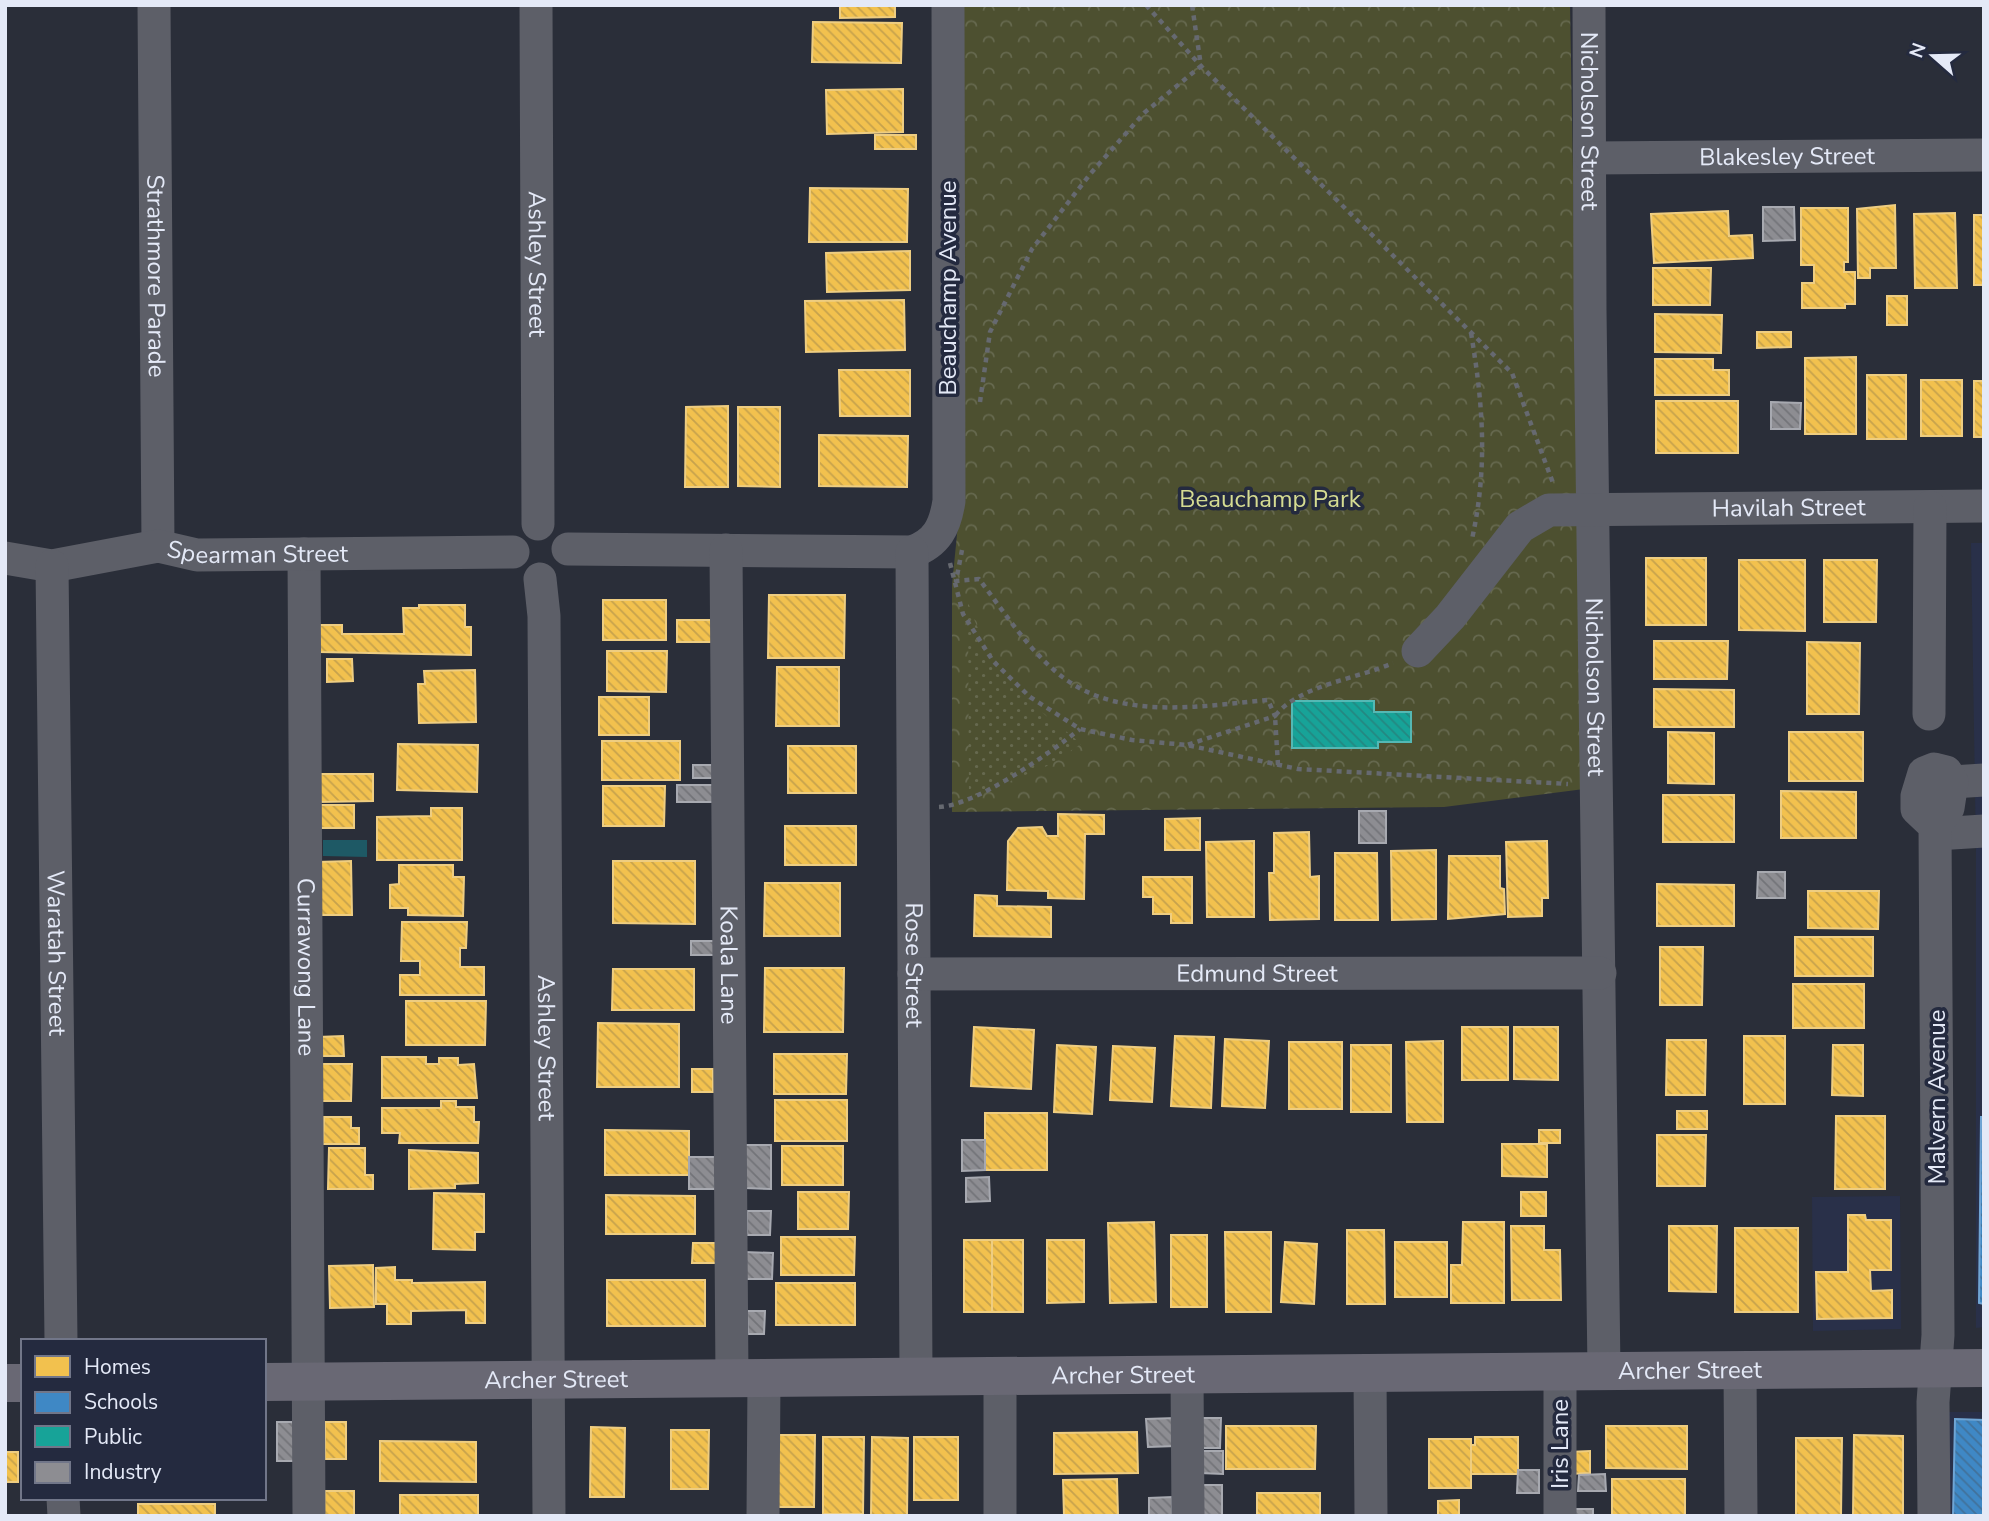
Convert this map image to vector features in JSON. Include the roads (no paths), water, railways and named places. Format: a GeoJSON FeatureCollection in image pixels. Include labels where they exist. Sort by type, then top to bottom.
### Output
{"type":"FeatureCollection","features":[{"type":"Feature","properties":{"kind":"main road","name":"Archer Street"},"geometry":{"type":"LineString","coordinates":[[266,1382],[1984,1368]]}},
{"type":"Feature","properties":{"kind":"street","name":"Strathmore Parade"},"geometry":{"type":"LineString","coordinates":[[154,5],[158,546]]}},
{"type":"Feature","properties":{"kind":"street","name":"Ashley Street"},"geometry":{"type":"LineString","coordinates":[[536,5],[538,524]]}},
{"type":"Feature","properties":{"kind":"street","name":"Beauchamp Avenue"},"geometry":{"type":"LineString","coordinates":[[938,544],[946,519],[948,501],[948,5]]}},
{"type":"Feature","properties":{"kind":"street","name":"Nicholson Street"},"geometry":{"type":"LineString","coordinates":[[1589,5],[1590,310],[1579,510],[1597,785],[1604,1371]]}},
{"type":"Feature","properties":{"kind":"street","name":"Blakesley Street"},"geometry":{"type":"LineString","coordinates":[[1591,158],[1984,155]]}},
{"type":"Feature","properties":{"kind":"street","name":"Havilah Street"},"geometry":{"type":"LineString","coordinates":[[1418,651],[1476,584],[1520,527],[1540,513],[1579,510],[1984,506]]}},
{"type":"Feature","properties":{"kind":"street"},"geometry":{"type":"LineString","coordinates":[[1928,714],[1930,507]]}},
{"type":"Feature","properties":{"kind":"street"},"geometry":{"type":"LineString","coordinates":[[538,524],[558,530],[568,549],[561,570],[548,578],[540,579],[521,570],[513,552],[519,536],[538,524]]}},
{"type":"Feature","properties":{"kind":"street"},"geometry":{"type":"LineString","coordinates":[[568,549],[726,550],[938,544]]}},
{"type":"Feature","properties":{"kind":"street","name":"Rose Street"},"geometry":{"type":"LineString","coordinates":[[916,1377],[913,807],[938,544]]}},
{"type":"Feature","properties":{"kind":"street","name":"Spearman Street"},"geometry":{"type":"LineString","coordinates":[[5,558],[52,566],[158,546],[197,555],[513,552]]}},
{"type":"Feature","properties":{"kind":"street","name":"Koala Lane"},"geometry":{"type":"LineString","coordinates":[[726,550],[748,1378],[763,1516]]}},
{"type":"Feature","properties":{"kind":"street","name":"Currawong Lane"},"geometry":{"type":"LineString","coordinates":[[304,554],[306,1382],[309,1516]]}},
{"type":"Feature","properties":{"kind":"street","name":"Waratah Street"},"geometry":{"type":"LineString","coordinates":[[52,566],[61,1339]]}},
{"type":"Feature","properties":{"kind":"street","name":"Ashley Street"},"geometry":{"type":"LineString","coordinates":[[540,579],[544,615],[549,1516]]}},
{"type":"Feature","properties":{"kind":"street"},"geometry":{"type":"LineString","coordinates":[[1968,781],[1934,769],[1924,773],[1919,783],[1917,809],[1936,830],[1984,831]]}},
{"type":"Feature","properties":{"kind":"street","name":"Malvern Avenue"},"geometry":{"type":"LineString","coordinates":[[1934,1516],[1933,1402],[1937,1368],[1936,830]]}},
{"type":"Feature","properties":{"kind":"street","name":"Edmund Street"},"geometry":{"type":"LineString","coordinates":[[914,974],[1600,973]]}},
{"type":"Feature","properties":{"kind":"street"},"geometry":{"type":"LineString","coordinates":[[1740,1370],[1741,1516]]}},
{"type":"Feature","properties":{"kind":"street","name":"Iris Lane"},"geometry":{"type":"LineString","coordinates":[[1560,1371],[1560,1516]]}},
{"type":"Feature","properties":{"kind":"street"},"geometry":{"type":"LineString","coordinates":[[1370,1373],[1371,1516]]}},
{"type":"Feature","properties":{"kind":"street"},"geometry":{"type":"LineString","coordinates":[[1187,1375],[1188,1516]]}},
{"type":"Feature","properties":{"kind":"street"},"geometry":{"type":"LineString","coordinates":[[1000,1376],[1000,1516]]}},
{"type":"Feature","properties":{"kind":"park label","name":"Beauchamp Park"},"geometry":{"type":"Point","coordinates":[1270,499]}}]}
